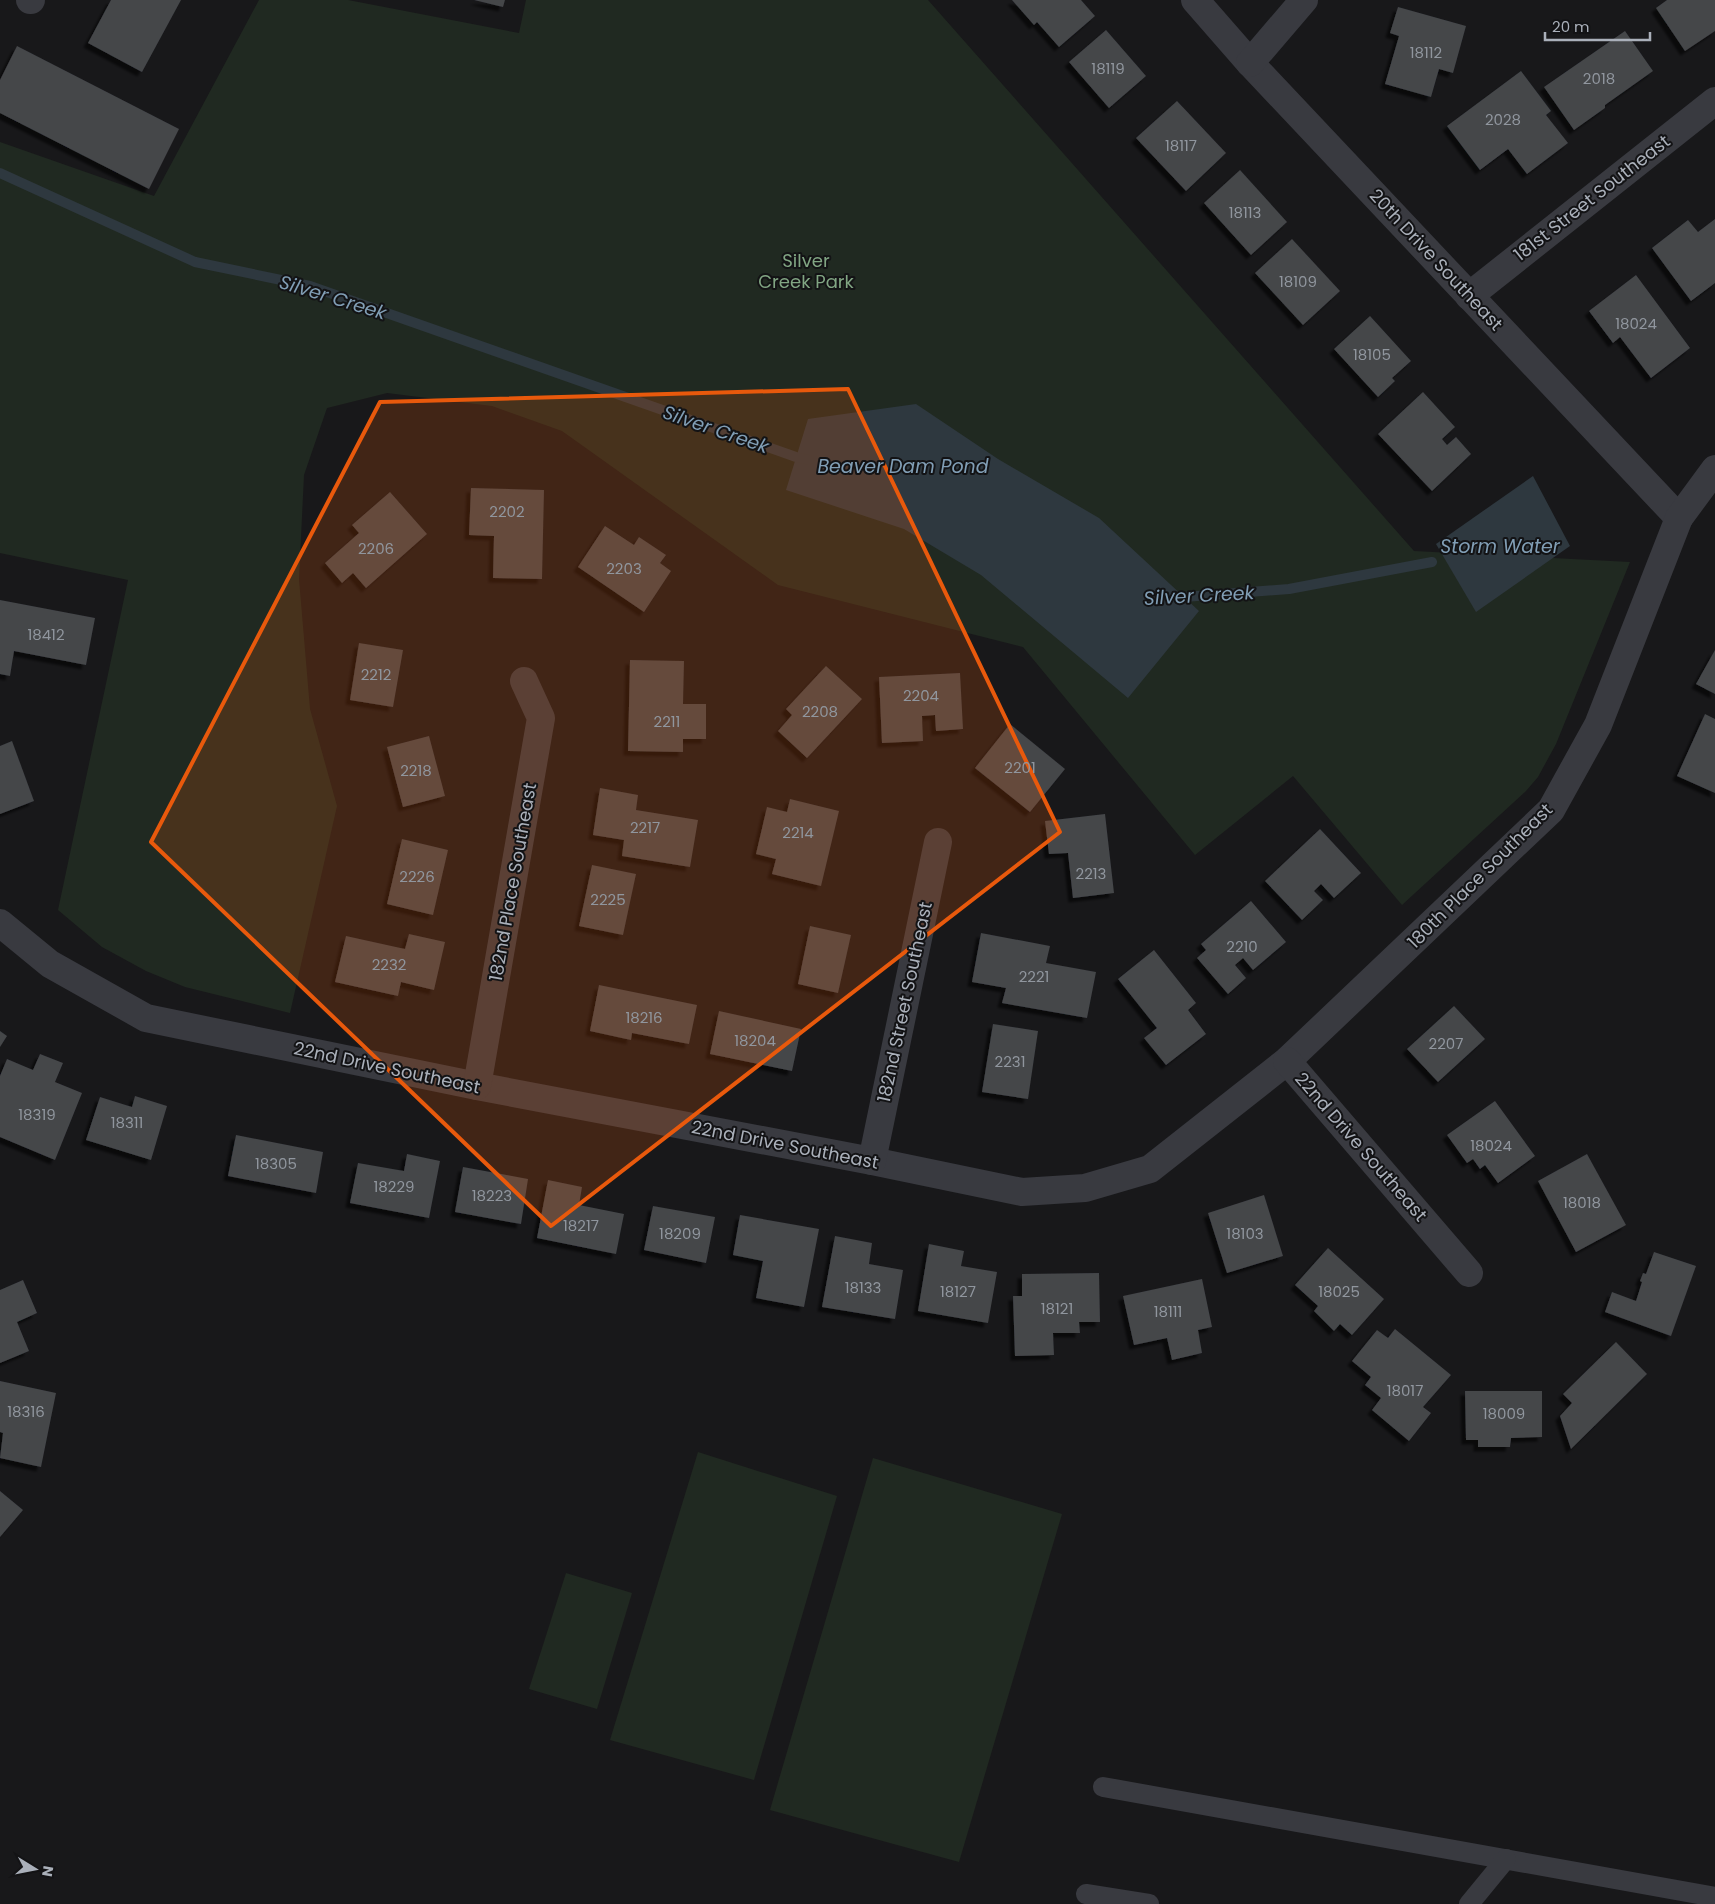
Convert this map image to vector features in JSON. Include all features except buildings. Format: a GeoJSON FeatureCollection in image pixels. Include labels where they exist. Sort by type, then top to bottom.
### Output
{"type":"FeatureCollection","features":[{"type":"Feature","properties":{"kind":"street","name":"20th Drive Southeast"},"geometry":{"type":"LineString","coordinates":[[1195,0],[1250,63],[1679,518]]}},
{"type":"Feature","properties":{"kind":"street"},"geometry":{"type":"LineString","coordinates":[[1250,63],[1304,0]]}},
{"type":"Feature","properties":{"kind":"street","name":"181st Street Southeast"},"geometry":{"type":"LineString","coordinates":[[1469,296],[1715,101]]}},
{"type":"Feature","properties":{"kind":"street","name":"180th Place Southeast"},"geometry":{"type":"LineString","coordinates":[[1287,1061],[1551,810],[1598,725],[1679,518],[1715,469]]}},
{"type":"Feature","properties":{"kind":"street","name":"182nd Place Southeast"},"geometry":{"type":"LineString","coordinates":[[477,1086],[541,718],[524,681]]}},
{"type":"Feature","properties":{"kind":"street","name":"182nd Street Southeast"},"geometry":{"type":"LineString","coordinates":[[872,1161],[938,842]]}},
{"type":"Feature","properties":{"kind":"street","name":"22nd Drive Southeast"},"geometry":{"type":"LineString","coordinates":[[0,923],[50,964],[146,1018],[477,1086],[872,1161],[1022,1192],[1085,1188],[1150,1169],[1287,1061],[1469,1273]]}},
{"type":"Feature","properties":{"kind":"lane"},"geometry":{"type":"LineString","coordinates":[[1103,1787],[1715,1897]]}},
{"type":"Feature","properties":{"kind":"lane"},"geometry":{"type":"LineString","coordinates":[[1469,1904],[1506,1859]]}},
{"type":"Feature","properties":{"kind":"lane"},"geometry":{"type":"LineString","coordinates":[[1086,1894],[1149,1904]]}},
{"type":"Feature","properties":{"kind":"highlighted area"},"geometry":{"type":"Polygon","coordinates":[[[848,389],[1060,832],[551,1226],[151,842],[380,402],[848,389]]]}},
{"type":"Feature","properties":{"kind":"green space","name":"Silver Creek Park"},"geometry":{"type":"Polygon","coordinates":[[[259,0],[348,0],[519,33],[526,0],[928,0],[1414,551],[1630,562],[1556,744],[1538,777],[1526,791],[1402,905],[1293,776],[1195,855],[1023,647],[778,585],[562,431],[492,406],[387,393],[327,408],[304,475],[299,579],[310,709],[337,806],[290,1013],[185,987],[146,971],[102,947],[58,910],[128,580],[0,553],[0,142],[154,196],[259,0]]]}},
{"type":"Feature","properties":{"kind":"green space"},"geometry":{"type":"Polygon","coordinates":[[[698,1452],[837,1496],[754,1780],[610,1740],[698,1452]]]}},
{"type":"Feature","properties":{"kind":"green space"},"geometry":{"type":"Polygon","coordinates":[[[873,1458],[1062,1514],[959,1862],[770,1810],[873,1458]]]}},
{"type":"Feature","properties":{"kind":"green space"},"geometry":{"type":"Polygon","coordinates":[[[566,1573],[632,1593],[597,1709],[529,1689],[566,1573]]]}},
{"type":"Feature","properties":{"kind":"water","name":"Beaver Dam Pond"},"geometry":{"type":"Polygon","coordinates":[[[916,404],[998,459],[1099,518],[1199,611],[1128,698],[981,575],[904,529],[786,490],[808,419],[916,404]]]}},
{"type":"Feature","properties":{"kind":"water","name":"Storm Water"},"geometry":{"type":"Polygon","coordinates":[[[1533,476],[1570,546],[1476,612],[1436,544],[1533,476]]]}},
{"type":"Feature","properties":{"kind":"waterway","name":"Silver Creek"},"geometry":{"type":"LineString","coordinates":[[0,173],[195,262],[310,286],[809,460]]}},
{"type":"Feature","properties":{"kind":"waterway","name":"Silver Creek"},"geometry":{"type":"LineString","coordinates":[[1171,598],[1289,589],[1432,562]]}}]}
